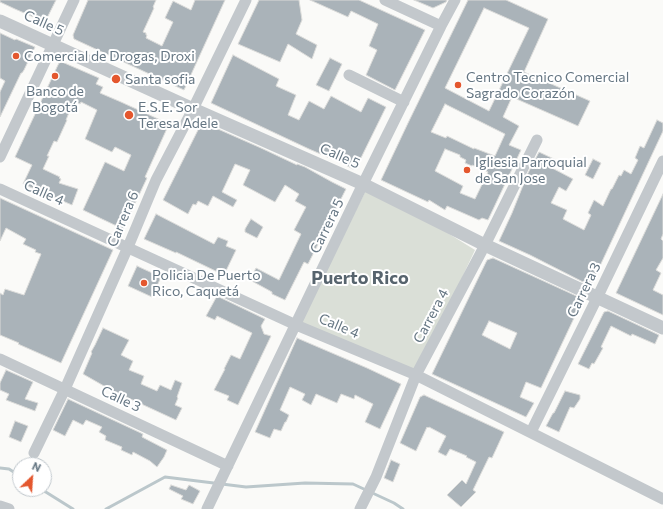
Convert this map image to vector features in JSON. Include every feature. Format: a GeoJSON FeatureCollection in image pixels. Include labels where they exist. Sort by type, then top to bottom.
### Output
{"type":"FeatureCollection","features":[{"type":"Feature","properties":{"kind":"street"},"geometry":{"type":"LineString","coordinates":[[0,158],[74,0]]}},
{"type":"Feature","properties":{"kind":"street","name":"Carrera 6"},"geometry":{"type":"LineString","coordinates":[[34,453],[65,389],[128,248],[156,180],[246,0]]}},
{"type":"Feature","properties":{"kind":"street"},"geometry":{"type":"LineString","coordinates":[[385,0],[441,26]]}},
{"type":"Feature","properties":{"kind":"street","name":"Carrera 5"},"geometry":{"type":"LineString","coordinates":[[207,509],[363,184],[455,0]]}},
{"type":"Feature","properties":{"kind":"street","name":"Calle 5"},"geometry":{"type":"LineString","coordinates":[[0,21],[192,109],[363,184],[485,245],[663,328]]}},
{"type":"Feature","properties":{"kind":"street"},"geometry":{"type":"LineString","coordinates":[[349,75],[404,102]]}},
{"type":"Feature","properties":{"kind":"street","name":"Carrera 4"},"geometry":{"type":"LineString","coordinates":[[361,506],[376,477],[416,375],[485,245],[537,140]]}},
{"type":"Feature","properties":{"kind":"street","name":"Carrera 3"},"geometry":{"type":"LineString","coordinates":[[531,432],[598,298],[663,161]]}},
{"type":"Feature","properties":{"kind":"street","name":"Calle 4"},"geometry":{"type":"LineString","coordinates":[[0,189],[296,324],[416,375],[663,499]]}},
{"type":"Feature","properties":{"kind":"street","name":"Calle 3"},"geometry":{"type":"LineString","coordinates":[[0,359],[65,389],[226,470]]}},
{"type":"Feature","properties":{"kind":"street"},"geometry":{"type":"LineString","coordinates":[[0,506],[9,509]]}},
{"type":"Feature","properties":{"kind":"shaded area"},"geometry":{"type":"Polygon","coordinates":[[[366,190],[430,222],[475,250],[416,375],[300,324],[366,190]]]}},
{"type":"Feature","properties":{"kind":"building"},"geometry":{"type":"Polygon","coordinates":[[[0,0],[56,0],[45,22],[0,2],[0,0]]]}},
{"type":"Feature","properties":{"kind":"building"},"geometry":{"type":"Polygon","coordinates":[[[88,0],[156,0],[143,32],[147,35],[146,38],[162,46],[173,22],[165,18],[173,1],[191,10],[195,0],[225,0],[184,90],[74,39],[73,35],[88,0]]]}},
{"type":"Feature","properties":{"kind":"building"},"geometry":{"type":"Polygon","coordinates":[[[259,0],[299,0],[302,20],[296,34],[317,45],[312,59],[288,44],[280,62],[238,44],[259,0]]]}},
{"type":"Feature","properties":{"kind":"building"},"geometry":{"type":"Polygon","coordinates":[[[310,0],[359,0],[425,30],[395,90],[366,75],[377,50],[369,46],[378,24],[351,11],[348,17],[310,0]]]}},
{"type":"Feature","properties":{"kind":"building"},"geometry":{"type":"Polygon","coordinates":[[[414,0],[447,0],[446,2],[433,8],[414,0]]]}},
{"type":"Feature","properties":{"kind":"building"},"geometry":{"type":"Polygon","coordinates":[[[468,0],[506,0],[548,19],[524,72],[590,101],[578,126],[512,97],[503,117],[519,126],[509,145],[521,150],[488,220],[482,218],[479,220],[447,206],[445,210],[429,200],[428,202],[381,180],[468,0]],[[484,8],[445,88],[489,111],[529,28],[484,8]],[[445,104],[431,132],[446,138],[447,136],[474,149],[495,156],[505,134],[445,104]],[[445,149],[435,171],[463,186],[460,193],[475,199],[488,172],[465,163],[466,160],[460,157],[460,155],[445,149]]]}},
{"type":"Feature","properties":{"kind":"building"},"geometry":{"type":"Polygon","coordinates":[[[0,33],[35,47],[0,117],[0,92],[5,81],[0,78],[0,33]]]}},
{"type":"Feature","properties":{"kind":"building"},"geometry":{"type":"Polygon","coordinates":[[[233,55],[279,79],[276,86],[296,95],[288,115],[299,120],[309,101],[324,109],[331,96],[361,112],[368,98],[386,107],[356,168],[353,169],[333,158],[332,159],[309,149],[211,103],[233,55]]]}},
{"type":"Feature","properties":{"kind":"building"},"geometry":{"type":"Polygon","coordinates":[[[330,58],[342,64],[329,91],[316,85],[330,58]]]}},
{"type":"Feature","properties":{"kind":"building"},"geometry":{"type":"Polygon","coordinates":[[[62,62],[99,78],[96,84],[103,87],[100,93],[169,124],[145,177],[147,178],[123,229],[83,210],[105,162],[124,171],[131,155],[115,147],[112,152],[85,139],[97,110],[81,102],[80,104],[75,101],[57,142],[54,141],[43,169],[60,177],[59,178],[61,179],[59,183],[78,189],[72,205],[23,184],[32,165],[15,157],[57,67],[59,63],[62,62]]]}},
{"type":"Feature","properties":{"kind":"building"},"geometry":{"type":"Polygon","coordinates":[[[657,120],[663,123],[663,131],[592,283],[589,285],[499,241],[528,173],[539,152],[556,160],[552,168],[573,179],[566,191],[559,187],[551,203],[567,210],[563,219],[584,230],[591,215],[588,213],[594,200],[603,206],[619,175],[621,176],[624,170],[631,174],[638,160],[635,158],[640,146],[644,148],[657,120]]]}},
{"type":"Feature","properties":{"kind":"building"},"geometry":{"type":"Polygon","coordinates":[[[202,122],[297,165],[305,167],[346,189],[308,264],[304,262],[285,300],[272,294],[272,292],[250,280],[256,268],[279,280],[301,234],[294,230],[306,207],[295,201],[299,194],[285,185],[275,202],[243,185],[250,170],[235,164],[222,192],[237,200],[233,207],[213,196],[208,206],[198,201],[196,205],[193,204],[188,214],[163,200],[202,122]]]}},
{"type":"Feature","properties":{"kind":"building"},"geometry":{"type":"Polygon","coordinates":[[[593,159],[601,163],[593,179],[585,175],[593,159]]]}},
{"type":"Feature","properties":{"kind":"building"},"geometry":{"type":"Polygon","coordinates":[[[663,194],[663,234],[661,239],[663,241],[663,258],[656,270],[661,273],[653,290],[663,295],[663,315],[616,293],[663,194]]]}},
{"type":"Feature","properties":{"kind":"building"},"geometry":{"type":"Polygon","coordinates":[[[0,198],[113,250],[61,363],[0,335],[0,293],[3,295],[5,289],[24,295],[41,254],[23,244],[26,239],[6,228],[0,241],[0,198]]]}},
{"type":"Feature","properties":{"kind":"building"},"geometry":{"type":"Polygon","coordinates":[[[156,214],[214,244],[218,237],[228,241],[226,246],[236,250],[224,275],[176,252],[144,239],[156,214]]]}},
{"type":"Feature","properties":{"kind":"building"},"geometry":{"type":"Polygon","coordinates":[[[251,219],[263,227],[257,238],[245,232],[245,229],[251,219]]]}},
{"type":"Feature","properties":{"kind":"building"},"geometry":{"type":"Polygon","coordinates":[[[493,258],[583,299],[541,388],[526,382],[520,397],[534,403],[526,417],[432,374],[487,260],[493,258]],[[489,321],[482,335],[510,349],[517,333],[489,321]]]}},
{"type":"Feature","properties":{"kind":"building"},"geometry":{"type":"Polygon","coordinates":[[[137,266],[161,277],[152,297],[128,286],[137,266]]]}},
{"type":"Feature","properties":{"kind":"building"},"geometry":{"type":"Polygon","coordinates":[[[217,296],[265,319],[261,326],[264,334],[271,336],[238,405],[227,400],[229,396],[214,390],[231,355],[240,359],[252,333],[217,316],[215,320],[206,316],[217,296]]]}},
{"type":"Feature","properties":{"kind":"building"},"geometry":{"type":"Polygon","coordinates":[[[608,311],[659,335],[655,344],[632,334],[631,336],[611,326],[601,347],[603,348],[594,364],[592,363],[589,369],[578,364],[604,312],[608,311]]]}},
{"type":"Feature","properties":{"kind":"building"},"geometry":{"type":"Polygon","coordinates":[[[103,328],[129,340],[121,355],[133,361],[129,370],[144,376],[141,384],[157,391],[160,385],[171,390],[175,380],[182,383],[175,405],[182,408],[176,420],[111,390],[83,374],[92,353],[91,352],[103,328]]]}},
{"type":"Feature","properties":{"kind":"building"},"geometry":{"type":"Polygon","coordinates":[[[297,338],[401,384],[380,429],[365,422],[373,404],[355,395],[354,399],[341,394],[337,403],[316,394],[311,405],[302,400],[305,394],[290,387],[280,410],[289,415],[281,431],[274,429],[270,438],[255,432],[297,338]]]}},
{"type":"Feature","properties":{"kind":"building"},"geometry":{"type":"Polygon","coordinates":[[[6,370],[33,382],[25,399],[38,403],[35,411],[6,400],[9,394],[0,390],[0,383],[6,370]]]}},
{"type":"Feature","properties":{"kind":"building"},"geometry":{"type":"Polygon","coordinates":[[[565,391],[580,395],[580,399],[574,408],[570,407],[559,432],[546,426],[565,391]]]}},
{"type":"Feature","properties":{"kind":"building"},"geometry":{"type":"Polygon","coordinates":[[[424,395],[504,432],[492,458],[489,457],[473,490],[476,492],[461,507],[447,495],[462,480],[466,484],[476,462],[466,457],[467,456],[450,449],[446,456],[438,452],[446,436],[429,427],[427,427],[416,451],[400,443],[420,397],[424,395]]]}},
{"type":"Feature","properties":{"kind":"building"},"geometry":{"type":"Polygon","coordinates":[[[68,399],[143,434],[142,437],[167,450],[164,457],[157,467],[150,461],[133,452],[132,455],[121,450],[122,447],[105,440],[106,436],[99,432],[102,427],[86,420],[83,425],[73,420],[65,436],[53,430],[68,399]]]}},
{"type":"Feature","properties":{"kind":"building"},"geometry":{"type":"Polygon","coordinates":[[[15,421],[28,426],[21,442],[9,437],[15,421]]]}},
{"type":"Feature","properties":{"kind":"building"},"geometry":{"type":"Polygon","coordinates":[[[391,460],[400,464],[393,482],[384,478],[391,460]]]}},
{"type":"Feature","properties":{"kind":"building"},"geometry":{"type":"Polygon","coordinates":[[[171,485],[186,490],[189,485],[200,491],[193,504],[181,499],[183,496],[169,489],[171,485]]]}},
{"type":"Feature","properties":{"kind":"waterway"},"geometry":{"type":"LineString","coordinates":[[0,468],[12,471]]}},
{"type":"Feature","properties":{"kind":"waterway"},"geometry":{"type":"LineString","coordinates":[[106,509],[165,477],[246,487],[305,483],[353,484],[394,503],[403,509]]}},
{"type":"Feature","properties":{"kind":"waterway"},"geometry":{"type":"LineString","coordinates":[[52,496],[73,509]]}},
{"type":"Feature","properties":{"kind":"place","name":"Comercial de Drogas, Droxi"},"geometry":{"type":"Point","coordinates":[16,56]}},
{"type":"Feature","properties":{"kind":"place","name":"Banco de Bogotá"},"geometry":{"type":"Point","coordinates":[55,76]}},
{"type":"Feature","properties":{"kind":"place","name":"Santa sofia"},"geometry":{"type":"Point","coordinates":[116,79]}},
{"type":"Feature","properties":{"kind":"place","name":"Centro Tecnico Comercial Sagrado Corazón"},"geometry":{"type":"Point","coordinates":[458,85]}},
{"type":"Feature","properties":{"kind":"place","name":"E.S.E. Sor Teresa Adele"},"geometry":{"type":"Point","coordinates":[129,115]}},
{"type":"Feature","properties":{"kind":"place","name":"Igliesia Parroquial de San Jose"},"geometry":{"type":"Point","coordinates":[467,170]}},
{"type":"Feature","properties":{"kind":"place","name":"Policia De Puerto Rico, Caquetá"},"geometry":{"type":"Point","coordinates":[144,283]}},
{"type":"Feature","properties":{"kind":"district","name":"Puerto Rico"},"geometry":{"type":"Point","coordinates":[360,278]}}]}
